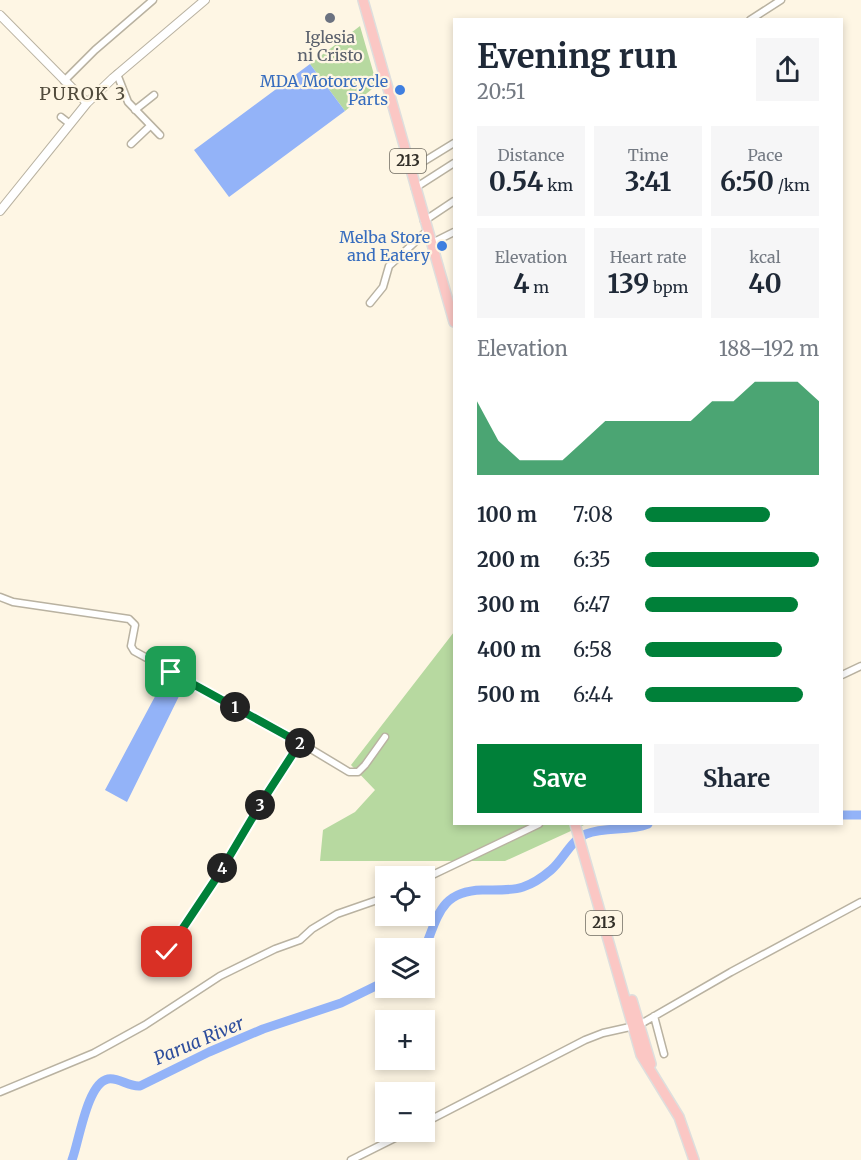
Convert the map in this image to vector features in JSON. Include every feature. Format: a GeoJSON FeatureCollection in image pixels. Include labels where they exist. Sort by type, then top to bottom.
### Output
{"type":"FeatureCollection","features":[{"type":"Feature","properties":{"kind":"main road","name":"213"},"geometry":{"type":"LineString","coordinates":[[363,0],[453,318]]}},
{"type":"Feature","properties":{"kind":"main road","name":"213"},"geometry":{"type":"LineString","coordinates":[[575,825],[636,1024]]}},
{"type":"Feature","properties":{"kind":"main road","name":"213"},"geometry":{"type":"LineString","coordinates":[[581,825],[636,1024],[641,1055],[682,1123],[694,1160]]}},
{"type":"Feature","properties":{"kind":"street"},"geometry":{"type":"LineString","coordinates":[[64,81],[95,50],[153,0]]}},
{"type":"Feature","properties":{"kind":"street"},"geometry":{"type":"LineString","coordinates":[[0,211],[87,104],[117,74],[205,0]]}},
{"type":"Feature","properties":{"kind":"street"},"geometry":{"type":"LineString","coordinates":[[753,18],[781,0]]}},
{"type":"Feature","properties":{"kind":"street"},"geometry":{"type":"LineString","coordinates":[[0,15],[87,104]]}},
{"type":"Feature","properties":{"kind":"street"},"geometry":{"type":"LineString","coordinates":[[117,74],[128,102],[160,135]]}},
{"type":"Feature","properties":{"kind":"street"},"geometry":{"type":"LineString","coordinates":[[135,110],[154,95]]}},
{"type":"Feature","properties":{"kind":"street"},"geometry":{"type":"LineString","coordinates":[[61,117],[70,124]]}},
{"type":"Feature","properties":{"kind":"street"},"geometry":{"type":"LineString","coordinates":[[131,144],[150,126]]}},
{"type":"Feature","properties":{"kind":"street"},"geometry":{"type":"LineString","coordinates":[[410,170],[453,144]]}},
{"type":"Feature","properties":{"kind":"street"},"geometry":{"type":"LineString","coordinates":[[416,188],[453,164]]}},
{"type":"Feature","properties":{"kind":"street"},"geometry":{"type":"LineString","coordinates":[[424,220],[453,202]]}},
{"type":"Feature","properties":{"kind":"street"},"geometry":{"type":"LineString","coordinates":[[370,303],[383,287],[389,266],[428,231]]}},
{"type":"Feature","properties":{"kind":"street"},"geometry":{"type":"LineString","coordinates":[[432,243],[453,232]]}},
{"type":"Feature","properties":{"kind":"street"},"geometry":{"type":"LineString","coordinates":[[0,597],[13,602],[129,619],[135,625],[131,646],[134,651],[349,772],[354,773],[365,765],[386,737]]}},
{"type":"Feature","properties":{"kind":"street"},"geometry":{"type":"LineString","coordinates":[[843,675],[861,666]]}},
{"type":"Feature","properties":{"kind":"street"},"geometry":{"type":"LineString","coordinates":[[170,956],[167,951],[219,874],[300,743]]}},
{"type":"Feature","properties":{"kind":"street"},"geometry":{"type":"LineString","coordinates":[[435,874],[537,825]]}},
{"type":"Feature","properties":{"kind":"street"},"geometry":{"type":"LineString","coordinates":[[0,1092],[94,1053],[145,1025],[220,976],[275,949],[296,943],[312,929],[337,914],[375,901]]}},
{"type":"Feature","properties":{"kind":"street"},"geometry":{"type":"LineString","coordinates":[[435,1117],[585,1040],[654,1016],[861,902]]}},
{"type":"Feature","properties":{"kind":"street"},"geometry":{"type":"LineString","coordinates":[[654,1016],[664,1054]]}},
{"type":"Feature","properties":{"kind":"street"},"geometry":{"type":"LineString","coordinates":[[351,1160],[387,1142]]}},
{"type":"Feature","properties":{"kind":"green space"},"geometry":{"type":"Polygon","coordinates":[[[360,26],[377,85],[345,111],[310,64],[360,26]]]}},
{"type":"Feature","properties":{"kind":"green space"},"geometry":{"type":"Polygon","coordinates":[[[453,633],[453,825],[584,825],[505,861],[320,861],[323,830],[355,812],[375,790],[351,765],[453,633]]]}},
{"type":"Feature","properties":{"kind":"water"},"geometry":{"type":"Polygon","coordinates":[[[310,64],[345,111],[229,197],[194,150],[310,64]]]}},
{"type":"Feature","properties":{"kind":"water"},"geometry":{"type":"Polygon","coordinates":[[[167,674],[185,684],[127,802],[105,790],[167,674]]]}},
{"type":"Feature","properties":{"kind":"waterway","name":"Parua River"},"geometry":{"type":"LineString","coordinates":[[843,815],[861,815]]}},
{"type":"Feature","properties":{"kind":"waterway","name":"Parua River"},"geometry":{"type":"LineString","coordinates":[[429,938],[442,908],[457,895],[482,890],[508,890],[523,887],[538,880],[551,870],[571,845],[586,834],[644,825]]}},
{"type":"Feature","properties":{"kind":"waterway","name":"Parua River"},"geometry":{"type":"LineString","coordinates":[[72,1160],[89,1102],[101,1083],[112,1079],[140,1086],[209,1052],[263,1029],[341,1003],[375,986]]}},
{"type":"Feature","properties":{"kind":"place","name":"Iglesia ni Cristo"},"geometry":{"type":"Point","coordinates":[330,18]}},
{"type":"Feature","properties":{"kind":"place","name":"MDA Motorcycle Parts"},"geometry":{"type":"Point","coordinates":[400,90]}},
{"type":"Feature","properties":{"kind":"place","name":"Melba Store and Eatery"},"geometry":{"type":"Point","coordinates":[442,246]}},
{"type":"Feature","properties":{"kind":"district","name":"PUROK 3"},"geometry":{"type":"Point","coordinates":[83,94]}},
{"type":"Feature","properties":{"kind":"route"},"geometry":{"type":"LineString","coordinates":[[167,952],[219,874],[300,743],[171,672]]}}]}
